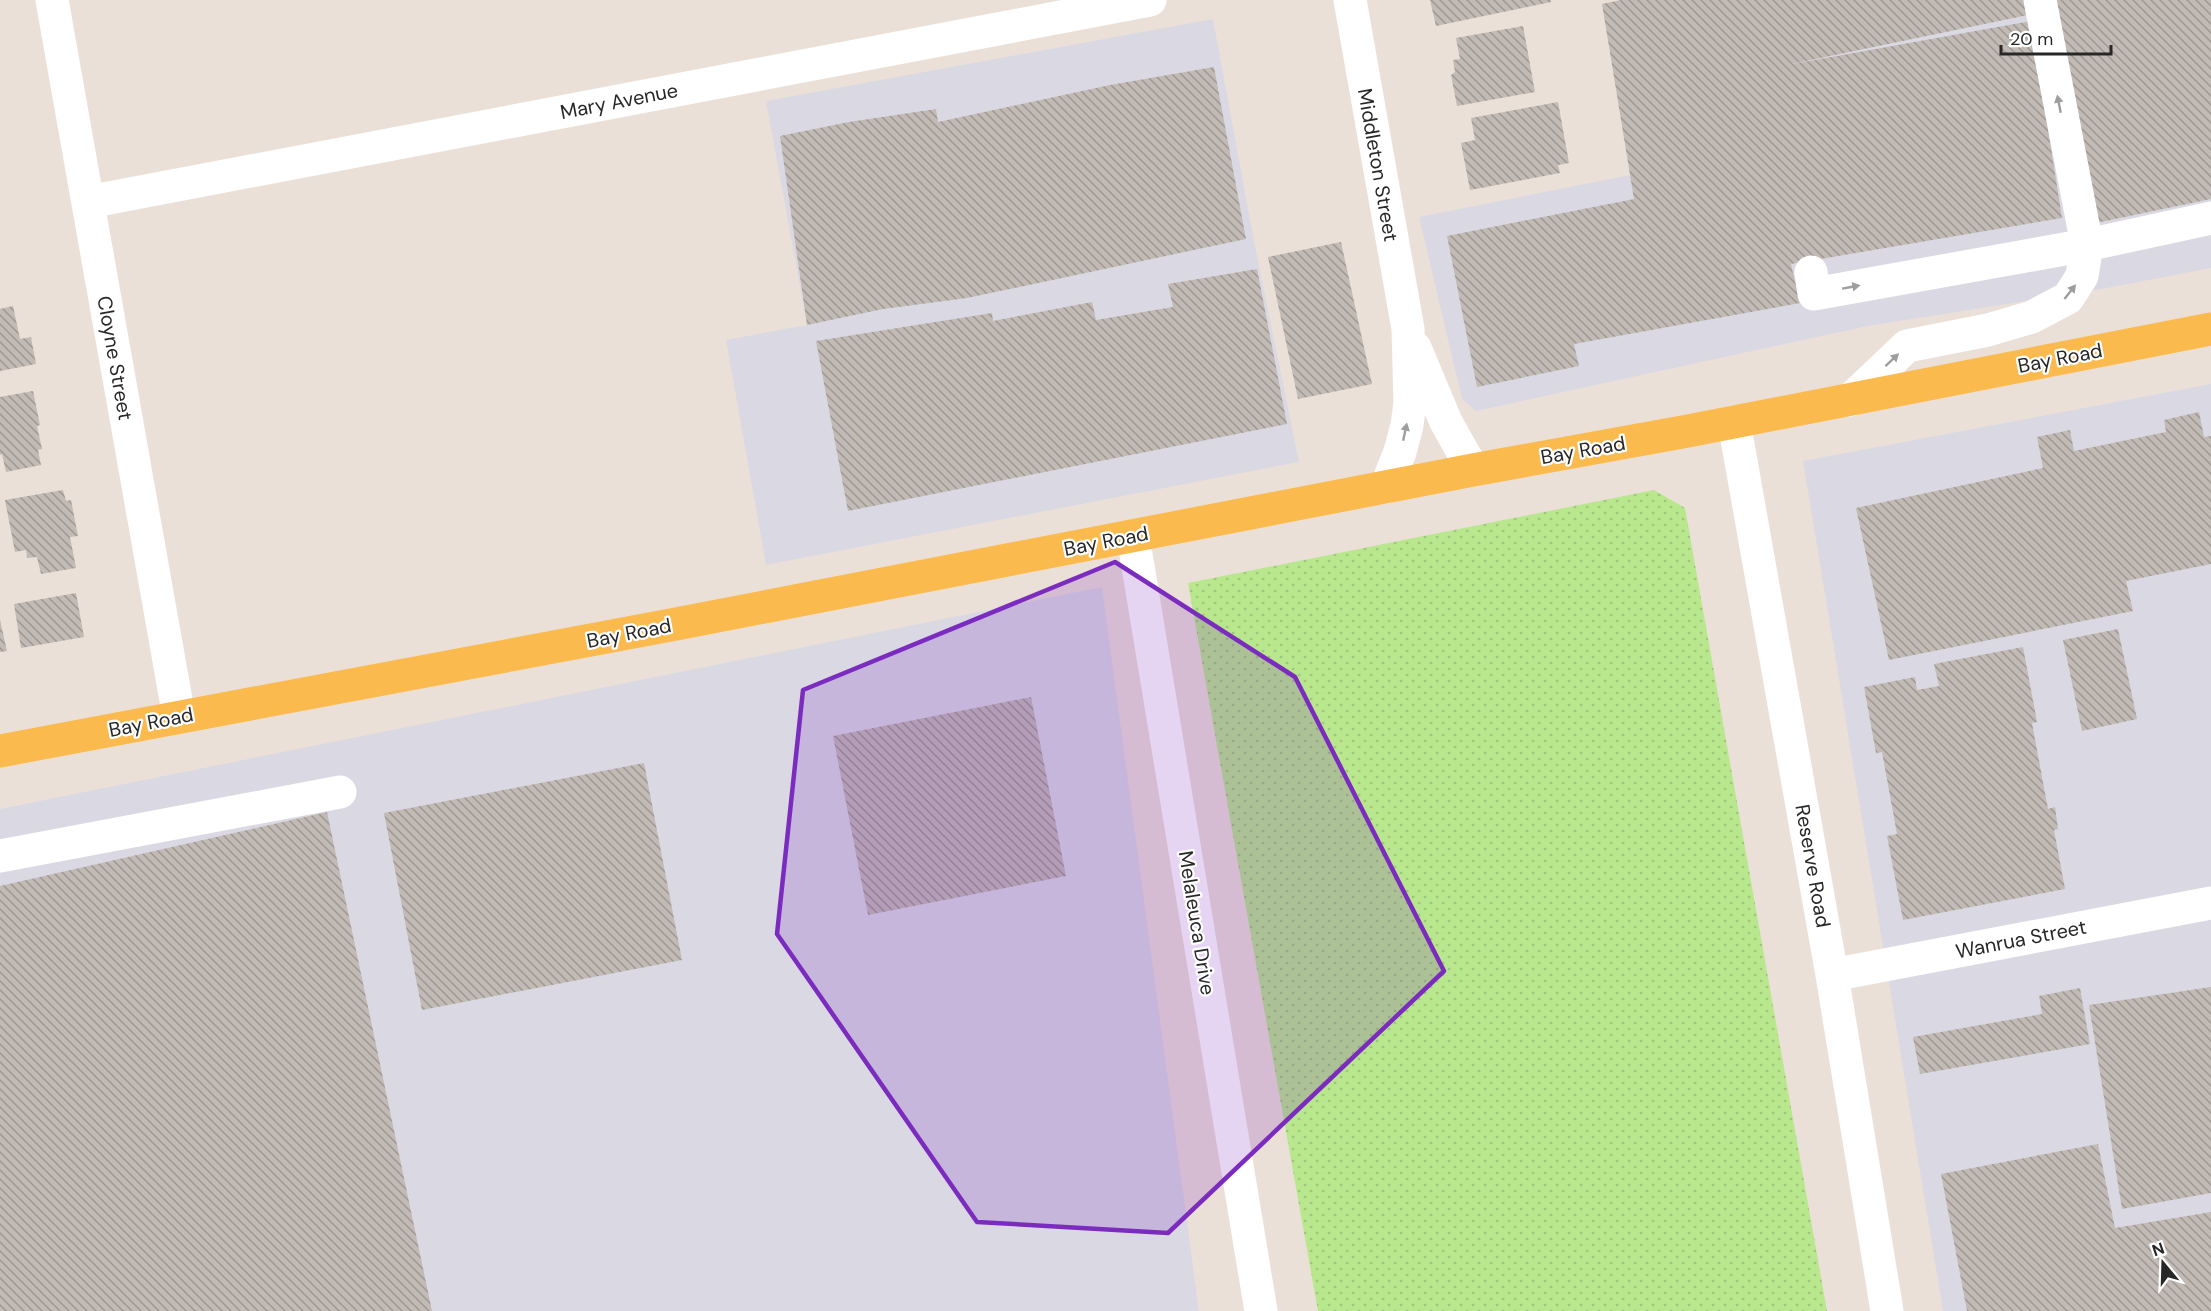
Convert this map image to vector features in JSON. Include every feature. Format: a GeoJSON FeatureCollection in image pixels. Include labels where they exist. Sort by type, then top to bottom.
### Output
{"type":"FeatureCollection","features":[{"type":"Feature","properties":{"kind":"main road","name":"Bay Road"},"geometry":{"type":"LineString","coordinates":[[0,751],[1850,400],[2211,328]]}},
{"type":"Feature","properties":{"kind":"street","name":"Cloyne Street"},"geometry":{"type":"LineString","coordinates":[[52,0],[179,717]]}},
{"type":"Feature","properties":{"kind":"street","name":"Mary Avenue"},"geometry":{"type":"LineString","coordinates":[[88,202],[1150,0]]}},
{"type":"Feature","properties":{"kind":"street","name":"Middleton Street"},"geometry":{"type":"LineString","coordinates":[[1350,0],[1408,329],[1410,403],[1407,425],[1400,452],[1386,487]]}},
{"type":"Feature","properties":{"kind":"street"},"geometry":{"type":"LineString","coordinates":[[1850,400],[1907,346],[2032,317],[2068,297],[2082,276],[2086,245],[2040,0]]}},
{"type":"Feature","properties":{"kind":"street"},"geometry":{"type":"LineString","coordinates":[[1811,272],[1814,294],[2086,245],[2211,218]]}},
{"type":"Feature","properties":{"kind":"street","name":"Middleton Street"},"geometry":{"type":"LineString","coordinates":[[1408,329],[1446,422],[1473,470]]}},
{"type":"Feature","properties":{"kind":"street","name":"Reserve Road"},"geometry":{"type":"LineString","coordinates":[[1734,422],[1832,975],[1887,1311]]}},
{"type":"Feature","properties":{"kind":"street","name":"Melaleuca Drive"},"geometry":{"type":"LineString","coordinates":[[1133,536],[1262,1311]]}},
{"type":"Feature","properties":{"kind":"street"},"geometry":{"type":"LineString","coordinates":[[0,856],[340,792]]}},
{"type":"Feature","properties":{"kind":"street","name":"Wanrua Street"},"geometry":{"type":"LineString","coordinates":[[1832,975],[2211,903]]}},
{"type":"Feature","properties":{"kind":"highlighted area"},"geometry":{"type":"Polygon","coordinates":[[[1115,562],[1295,677],[1444,971],[1168,1233],[977,1222],[777,934],[803,690],[1115,562]]]}},
{"type":"Feature","properties":{"kind":"shaded area"},"geometry":{"type":"Polygon","coordinates":[[[1617,0],[2211,0],[2211,268],[2102,289],[1868,326],[1476,411],[1462,399],[1419,217],[1645,172],[1617,0]]]}},
{"type":"Feature","properties":{"kind":"shaded area"},"geometry":{"type":"Polygon","coordinates":[[[1213,19],[1254,241],[1299,462],[766,565],[726,340],[807,325],[766,101],[1213,19]]]}},
{"type":"Feature","properties":{"kind":"shaded area"},"geometry":{"type":"Polygon","coordinates":[[[2211,384],[2211,1311],[1943,1311],[1803,461],[2211,384]]]}},
{"type":"Feature","properties":{"kind":"shaded area"},"geometry":{"type":"Polygon","coordinates":[[[1102,587],[1199,1311],[0,1311],[0,809],[1102,587]]]}},
{"type":"Feature","properties":{"kind":"green space"},"geometry":{"type":"Polygon","coordinates":[[[1654,490],[1685,508],[1827,1311],[1318,1311],[1188,583],[1654,490]]]}},
{"type":"Feature","properties":{"kind":"building"},"geometry":{"type":"Polygon","coordinates":[[[1430,0],[1551,0],[1551,2],[1436,26],[1430,0]]]}},
{"type":"Feature","properties":{"kind":"building"},"geometry":{"type":"Polygon","coordinates":[[[1621,0],[2025,0],[2028,15],[1787,65],[2031,21],[2062,218],[1791,264],[1800,303],[1574,344],[1579,366],[1477,387],[1447,236],[1634,199],[1602,4],[1621,0]]]}},
{"type":"Feature","properties":{"kind":"building"},"geometry":{"type":"Polygon","coordinates":[[[2052,0],[2211,0],[2211,199],[2096,223],[2052,0]]]}},
{"type":"Feature","properties":{"kind":"building"},"geometry":{"type":"Polygon","coordinates":[[[1523,26],[1535,92],[1457,106],[1451,75],[1455,72],[1453,60],[1460,59],[1456,38],[1523,26]]]}},
{"type":"Feature","properties":{"kind":"building"},"geometry":{"type":"Polygon","coordinates":[[[1214,67],[1246,239],[967,298],[883,309],[807,325],[780,136],[849,122],[936,109],[938,122],[1110,85],[1214,67]]]}},
{"type":"Feature","properties":{"kind":"building"},"geometry":{"type":"Polygon","coordinates":[[[1558,102],[1569,163],[1558,165],[1560,173],[1470,190],[1461,143],[1475,140],[1471,118],[1558,102]]]}},
{"type":"Feature","properties":{"kind":"building"},"geometry":{"type":"Polygon","coordinates":[[[1341,242],[1372,384],[1298,399],[1268,257],[1341,242]]]}},
{"type":"Feature","properties":{"kind":"building"},"geometry":{"type":"Polygon","coordinates":[[[1257,269],[1287,424],[848,511],[816,341],[992,313],[993,321],[1092,302],[1096,320],[1173,307],[1168,284],[1257,269]]]}},
{"type":"Feature","properties":{"kind":"building"},"geometry":{"type":"Polygon","coordinates":[[[13,306],[20,339],[31,337],[36,364],[0,371],[0,309],[13,306]]]}},
{"type":"Feature","properties":{"kind":"building"},"geometry":{"type":"Polygon","coordinates":[[[33,391],[40,425],[37,426],[42,449],[38,450],[41,465],[6,472],[2,454],[0,455],[0,397],[33,391]]]}},
{"type":"Feature","properties":{"kind":"building"},"geometry":{"type":"Polygon","coordinates":[[[2199,412],[2204,437],[2211,436],[2211,564],[2126,581],[2133,611],[1889,660],[1856,508],[2043,468],[2037,437],[2070,430],[2074,451],[2166,432],[2164,420],[2199,412]]]}},
{"type":"Feature","properties":{"kind":"building"},"geometry":{"type":"Polygon","coordinates":[[[63,490],[66,501],[71,500],[78,536],[70,537],[76,568],[41,574],[37,557],[27,558],[26,550],[15,552],[5,500],[63,490]]]}},
{"type":"Feature","properties":{"kind":"building"},"geometry":{"type":"Polygon","coordinates":[[[76,593],[84,637],[21,648],[14,604],[76,593]]]}},
{"type":"Feature","properties":{"kind":"building"},"geometry":{"type":"Polygon","coordinates":[[[0,620],[7,651],[0,652],[0,620]]]}},
{"type":"Feature","properties":{"kind":"building"},"geometry":{"type":"Polygon","coordinates":[[[2118,629],[2137,719],[2082,731],[2063,640],[2118,629]]]}},
{"type":"Feature","properties":{"kind":"building"},"geometry":{"type":"Polygon","coordinates":[[[2023,647],[2037,722],[2032,723],[2048,809],[2055,807],[2058,829],[2054,830],[2065,889],[1903,920],[1887,836],[1897,834],[1882,752],[1876,753],[1864,687],[1915,677],[1917,690],[1939,686],[1934,664],[2023,647]]]}},
{"type":"Feature","properties":{"kind":"building"},"geometry":{"type":"Polygon","coordinates":[[[1031,697],[1066,876],[868,915],[833,736],[1031,697]]]}},
{"type":"Feature","properties":{"kind":"building"},"geometry":{"type":"Polygon","coordinates":[[[644,763],[682,960],[422,1010],[384,813],[644,763]]]}},
{"type":"Feature","properties":{"kind":"building"},"geometry":{"type":"Polygon","coordinates":[[[327,812],[432,1311],[0,1311],[0,886],[327,812]]]}},
{"type":"Feature","properties":{"kind":"building"},"geometry":{"type":"Polygon","coordinates":[[[2211,987],[2211,1193],[2122,1209],[2089,1005],[2211,987]]]}},
{"type":"Feature","properties":{"kind":"building"},"geometry":{"type":"Polygon","coordinates":[[[2080,988],[2090,1044],[1920,1074],[1913,1037],[2042,1014],[2039,996],[2080,988]]]}},
{"type":"Feature","properties":{"kind":"building"},"geometry":{"type":"Polygon","coordinates":[[[2098,1144],[2115,1228],[2211,1212],[2211,1311],[1967,1311],[1941,1174],[2098,1144]]]}}]}
